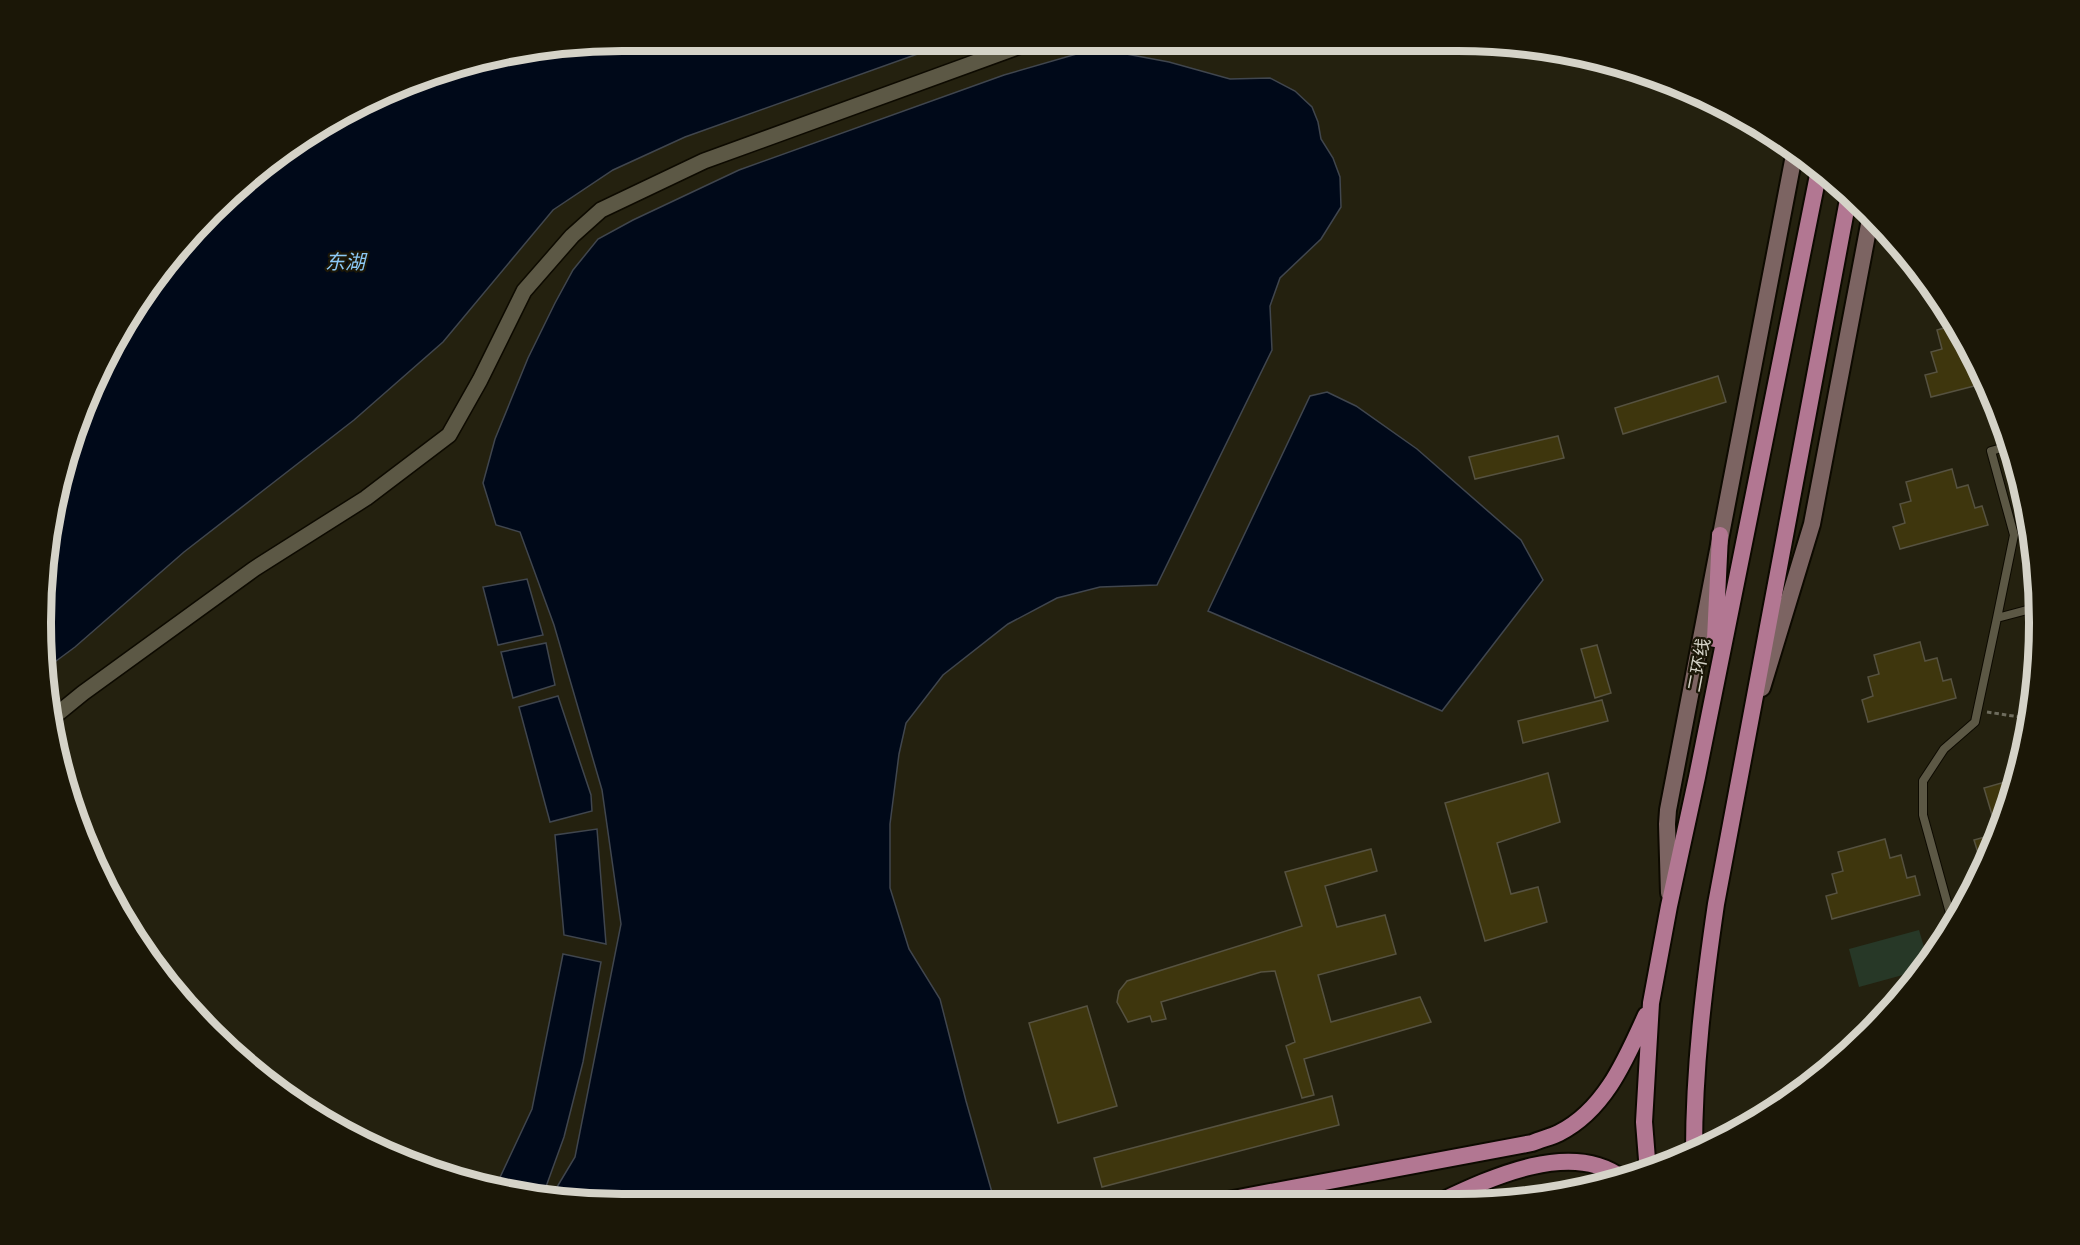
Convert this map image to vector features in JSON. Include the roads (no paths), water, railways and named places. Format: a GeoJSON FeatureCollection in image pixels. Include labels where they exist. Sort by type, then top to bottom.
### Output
{"type":"FeatureCollection","features":[{"type":"Feature","properties":{"kind":"highway","name":"二环线"},"geometry":{"type":"LineString","coordinates":[[1647,1162],[1644,1122],[1651,1003],[1817,179]]}},
{"type":"Feature","properties":{"kind":"highway"},"geometry":{"type":"LineString","coordinates":[[1694,1142],[1698,1044],[1716,904],[1847,205]]}},
{"type":"Feature","properties":{"kind":"highway"},"geometry":{"type":"LineString","coordinates":[[1713,690],[1720,536]]}},
{"type":"Feature","properties":{"kind":"highway"},"geometry":{"type":"LineString","coordinates":[[1260,1194],[1533,1143],[1559,1133],[1579,1120],[1608,1088],[1621,1067],[1651,1003]]}},
{"type":"Feature","properties":{"kind":"highway"},"geometry":{"type":"LineString","coordinates":[[1694,1122],[1698,1140]]}},
{"type":"Feature","properties":{"kind":"highway"},"geometry":{"type":"LineString","coordinates":[[1457,1194],[1491,1179],[1553,1163],[1593,1164],[1614,1172]]}},
{"type":"Feature","properties":{"kind":"main road"},"geometry":{"type":"LineString","coordinates":[[1669,906],[1666,824],[1668,810],[1793,160]]}},
{"type":"Feature","properties":{"kind":"main road"},"geometry":{"type":"LineString","coordinates":[[1746,740],[1812,524],[1869,226]]}},
{"type":"Feature","properties":{"kind":"street"},"geometry":{"type":"LineString","coordinates":[[59,713],[254,569],[366,498],[449,435],[480,380],[524,291],[572,236],[601,210],[704,161],[1006,51]]}},
{"type":"Feature","properties":{"kind":"lane"},"geometry":{"type":"LineString","coordinates":[[1950,912],[1923,815],[1923,781],[1944,749],[1975,722],[2014,535],[1991,451],[2002,448]]}},
{"type":"Feature","properties":{"kind":"lane"},"geometry":{"type":"LineString","coordinates":[[1997,618],[2029,610]]}},
{"type":"Feature","properties":{"kind":"water","name":"东湖"},"geometry":{"type":"Polygon","coordinates":[[[622,51],[926,51],[685,137],[613,170],[553,210],[443,342],[354,420],[184,552],[75,647],[52,664],[52,585],[56,548],[70,475],[81,439],[110,370],[147,305],[193,246],[218,218],[246,193],[305,147],[370,110],[439,81],[475,70],[548,56],[622,51]]]}},
{"type":"Feature","properties":{"kind":"water"},"geometry":{"type":"Polygon","coordinates":[[[1080,53],[1121,53],[1169,62],[1230,79],[1270,78],[1295,91],[1312,107],[1321,139],[1333,158],[1340,177],[1341,207],[1321,239],[1280,278],[1270,306],[1272,350],[1157,585],[1100,587],[1057,598],[1008,624],[943,675],[906,723],[899,754],[890,824],[890,888],[909,949],[940,999],[992,1194],[622,1194],[555,1190],[575,1157],[621,924],[602,790],[554,625],[520,532],[496,525],[483,483],[495,439],[528,358],[555,303],[573,270],[598,239],[739,170],[1004,75],[1080,53]]]}},
{"type":"Feature","properties":{"kind":"water"},"geometry":{"type":"Polygon","coordinates":[[[1327,392],[1356,406],[1417,449],[1521,540],[1543,580],[1442,711],[1208,611],[1310,396],[1327,392]]]}},
{"type":"Feature","properties":{"kind":"water"},"geometry":{"type":"Polygon","coordinates":[[[527,579],[543,635],[498,645],[483,587],[527,579]]]}},
{"type":"Feature","properties":{"kind":"water"},"geometry":{"type":"Polygon","coordinates":[[[546,643],[555,685],[513,698],[501,652],[546,643]]]}},
{"type":"Feature","properties":{"kind":"water"},"geometry":{"type":"Polygon","coordinates":[[[558,696],[591,795],[592,811],[550,822],[519,707],[558,696]]]}},
{"type":"Feature","properties":{"kind":"water"},"geometry":{"type":"Polygon","coordinates":[[[597,829],[606,944],[564,935],[555,835],[597,829]]]}},
{"type":"Feature","properties":{"kind":"water"},"geometry":{"type":"Polygon","coordinates":[[[563,954],[601,962],[583,1062],[564,1137],[545,1189],[499,1180],[532,1109],[563,954]]]}}]}
